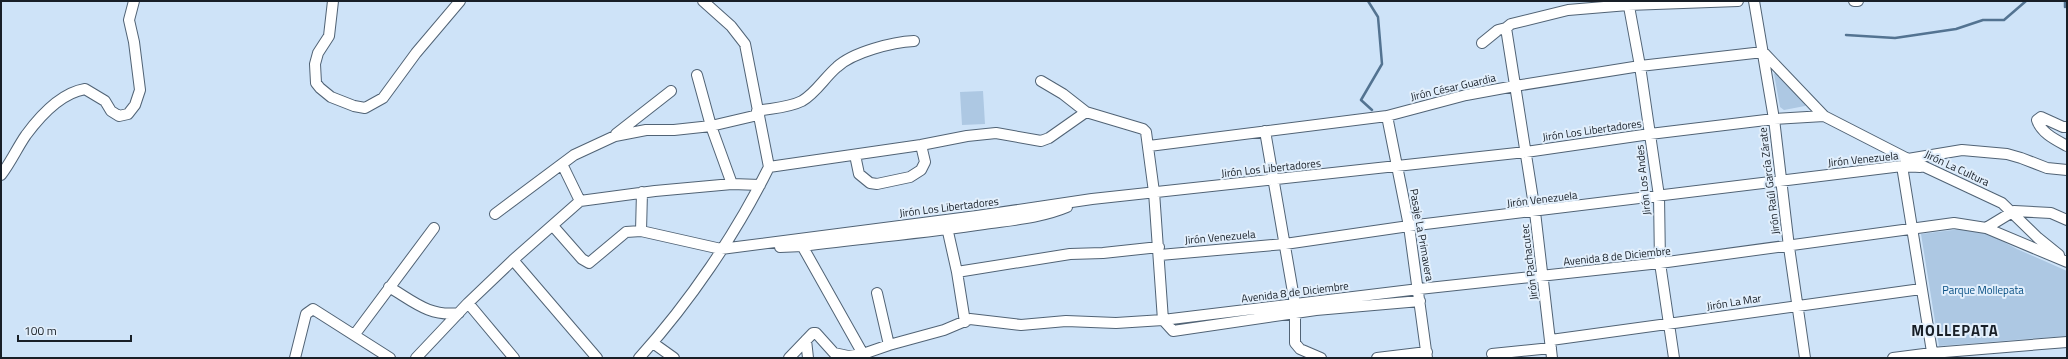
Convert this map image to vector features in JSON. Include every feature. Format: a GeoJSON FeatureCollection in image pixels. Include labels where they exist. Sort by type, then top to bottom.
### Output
{"type":"FeatureCollection","features":[{"type":"Feature","properties":{"kind":"street"},"geometry":{"type":"LineString","coordinates":[[1,174],[8,166],[26,135],[53,105],[72,91],[85,89],[105,101],[111,111],[118,116],[128,114],[136,105],[140,90],[134,42],[129,20],[134,1]]}},
{"type":"Feature","properties":{"kind":"street"},"geometry":{"type":"LineString","coordinates":[[333,1],[329,36],[318,53],[314,64],[316,83],[330,97],[354,106],[365,108],[383,98],[416,53],[460,1]]}},
{"type":"Feature","properties":{"kind":"street"},"geometry":{"type":"LineString","coordinates":[[639,358],[653,343],[691,294],[721,249],[760,185],[768,167],[749,70],[748,52],[745,44],[731,26],[703,1]]}},
{"type":"Feature","properties":{"kind":"street"},"geometry":{"type":"LineString","coordinates":[[1482,42],[1498,30],[1568,10],[1628,3],[1738,1]]}},
{"type":"Feature","properties":{"kind":"street","name":"Jirón Raúl García Zárate"},"geometry":{"type":"LineString","coordinates":[[1754,1],[1774,119],[1789,247],[1805,358]]}},
{"type":"Feature","properties":{"kind":"street","name":"Jirón Los Andes"},"geometry":{"type":"LineString","coordinates":[[1628,3],[1640,66],[1659,196],[1660,263],[1674,358]]}},
{"type":"Feature","properties":{"kind":"street","name":"Jirón Pachacutec"},"geometry":{"type":"LineString","coordinates":[[1509,26],[1515,86],[1535,212],[1541,277],[1552,349]]}},
{"type":"Feature","properties":{"kind":"street"},"geometry":{"type":"LineString","coordinates":[[495,214],[574,155],[615,136],[646,130],[674,130],[711,126],[793,104],[802,100],[815,90],[837,67],[852,58],[897,42],[914,41]]}},
{"type":"Feature","properties":{"kind":"street"},"geometry":{"type":"LineString","coordinates":[[1763,52],[1824,116]]}},
{"type":"Feature","properties":{"kind":"street","name":"Jirón César Guardia"},"geometry":{"type":"LineString","coordinates":[[1149,146],[1387,116],[1466,95],[1515,86],[1640,66],[1763,52]]}},
{"type":"Feature","properties":{"kind":"street"},"geometry":{"type":"LineString","coordinates":[[697,75],[711,126],[732,184]]}},
{"type":"Feature","properties":{"kind":"street"},"geometry":{"type":"LineString","coordinates":[[1041,81],[1063,94],[1086,112],[1143,129],[1147,134],[1154,192],[1164,320],[1170,329],[1175,331],[1316,310],[1420,301]]}},
{"type":"Feature","properties":{"kind":"street"},"geometry":{"type":"LineString","coordinates":[[615,136],[671,91]]}},
{"type":"Feature","properties":{"kind":"street"},"geometry":{"type":"LineString","coordinates":[[768,167],[921,145],[967,136],[996,133],[1041,140],[1049,138],[1086,112]]}},
{"type":"Feature","properties":{"kind":"street","name":"Pasaje La Primavera"},"geometry":{"type":"LineString","coordinates":[[1387,116],[1409,226],[1427,355]]}},
{"type":"Feature","properties":{"kind":"street","name":"Jirón Los Libertadores"},"geometry":{"type":"LineString","coordinates":[[721,249],[768,242],[801,242],[947,225],[1080,201],[1154,192],[1526,152],[1650,134],[1774,119],[1824,116]]}},
{"type":"Feature","properties":{"kind":"street","name":"Jirón La Cultura"},"geometry":{"type":"LineString","coordinates":[[1824,116],[1905,163],[1926,167],[2002,203],[2038,238],[2067,261]]}},
{"type":"Feature","properties":{"kind":"street"},"geometry":{"type":"LineString","coordinates":[[2067,127],[2063,127],[2041,117],[2037,120],[2040,126],[2053,139],[2067,146]]}},
{"type":"Feature","properties":{"kind":"street"},"geometry":{"type":"LineString","coordinates":[[1265,131],[1275,179],[1295,304],[1295,343],[1297,347],[1321,358]]}},
{"type":"Feature","properties":{"kind":"street"},"geometry":{"type":"LineString","coordinates":[[855,155],[859,174],[870,183],[876,184],[910,177],[921,170],[925,162],[921,145]]}},
{"type":"Feature","properties":{"kind":"street","name":"Jirón Venezuela"},"geometry":{"type":"LineString","coordinates":[[957,272],[1070,254],[1285,244],[1409,226],[1535,212],[1905,163],[1962,150],[2007,154],[2047,168],[2067,170]]}},
{"type":"Feature","properties":{"kind":"street"},"geometry":{"type":"LineString","coordinates":[[1905,163],[1922,289],[1933,355]]}},
{"type":"Feature","properties":{"kind":"street"},"geometry":{"type":"LineString","coordinates":[[562,164],[580,201]]}},
{"type":"Feature","properties":{"kind":"street"},"geometry":{"type":"LineString","coordinates":[[416,358],[513,260],[580,201],[642,192],[732,184],[760,185]]}},
{"type":"Feature","properties":{"kind":"street"},"geometry":{"type":"LineString","coordinates":[[641,231],[642,192]]}},
{"type":"Feature","properties":{"kind":"street"},"geometry":{"type":"LineString","coordinates":[[1986,228],[2012,212],[2051,213],[2067,220]]}},
{"type":"Feature","properties":{"kind":"street","name":"Avenida 8 de Diciembre"},"geometry":{"type":"LineString","coordinates":[[806,340],[813,333],[816,333],[834,353],[848,356],[863,354],[889,344],[944,330],[970,319],[1021,325],[1066,321],[1116,323],[1164,320],[1419,289],[1660,263],[1789,247],[1954,223],[1986,228],[2067,261]]}},
{"type":"Feature","properties":{"kind":"street"},"geometry":{"type":"LineString","coordinates":[[947,225],[957,272],[965,322]]}},
{"type":"Feature","properties":{"kind":"street"},"geometry":{"type":"LineString","coordinates":[[552,226],[582,259],[589,263],[626,232],[641,231],[721,249]]}},
{"type":"Feature","properties":{"kind":"street"},"geometry":{"type":"LineString","coordinates":[[355,334],[434,228]]}},
{"type":"Feature","properties":{"kind":"street"},"geometry":{"type":"LineString","coordinates":[[801,242],[863,354]]}},
{"type":"Feature","properties":{"kind":"street"},"geometry":{"type":"LineString","coordinates":[[513,260],[597,358]]}},
{"type":"Feature","properties":{"kind":"street"},"geometry":{"type":"LineString","coordinates":[[389,287],[424,308],[436,313],[445,315],[459,313]]}},
{"type":"Feature","properties":{"kind":"street","name":"Jirón La Mar"},"geometry":{"type":"LineString","coordinates":[[1492,354],[1552,349],[1670,324],[1798,305],[1922,289]]}},
{"type":"Feature","properties":{"kind":"street"},"geometry":{"type":"LineString","coordinates":[[877,293],[889,344]]}},
{"type":"Feature","properties":{"kind":"street"},"geometry":{"type":"LineString","coordinates":[[468,304],[514,358]]}},
{"type":"Feature","properties":{"kind":"street"},"geometry":{"type":"LineString","coordinates":[[295,358],[306,314],[313,309],[355,334],[390,358]]}},
{"type":"Feature","properties":{"kind":"street"},"geometry":{"type":"LineString","coordinates":[[789,358],[806,340]]}},
{"type":"Feature","properties":{"kind":"street"},"geometry":{"type":"LineString","coordinates":[[806,340],[808,358]]}},
{"type":"Feature","properties":{"kind":"street"},"geometry":{"type":"LineString","coordinates":[[1893,358],[2067,342]]}},
{"type":"Feature","properties":{"kind":"street"},"geometry":{"type":"LineString","coordinates":[[653,343],[674,358]]}},
{"type":"Feature","properties":{"kind":"street"},"geometry":{"type":"LineString","coordinates":[[1377,358],[1427,355]]}},
{"type":"Feature","properties":{"kind":"green space"},"geometry":{"type":"Polygon","coordinates":[[[1777,71],[1807,104],[1805,106],[1784,110],[1780,107],[1774,74],[1777,71]]]}},
{"type":"Feature","properties":{"kind":"green space"},"geometry":{"type":"Polygon","coordinates":[[[983,91],[985,124],[962,125],[960,92],[983,91]]]}},
{"type":"Feature","properties":{"kind":"green space","name":"Parque Mollepata"},"geometry":{"type":"Polygon","coordinates":[[[1961,229],[1987,233],[2017,249],[2067,271],[2067,336],[1939,346],[1921,234],[1961,229]]]}},
{"type":"Feature","properties":{"kind":"waterway"},"geometry":{"type":"LineString","coordinates":[[1368,1],[1378,17],[1382,64],[1361,100],[1372,110]]}},
{"type":"Feature","properties":{"kind":"waterway"},"geometry":{"type":"LineString","coordinates":[[1846,35],[1895,38],[1956,29],[1983,20],[2004,20],[2026,1]]}},
{"type":"Feature","properties":{"kind":"waterway"},"geometry":{"type":"LineString","coordinates":[[2065,1],[2065,7]]}},
{"type":"Feature","properties":{"kind":"district","name":"MOLLEPATA"},"geometry":{"type":"Point","coordinates":[1955,331]}}]}
